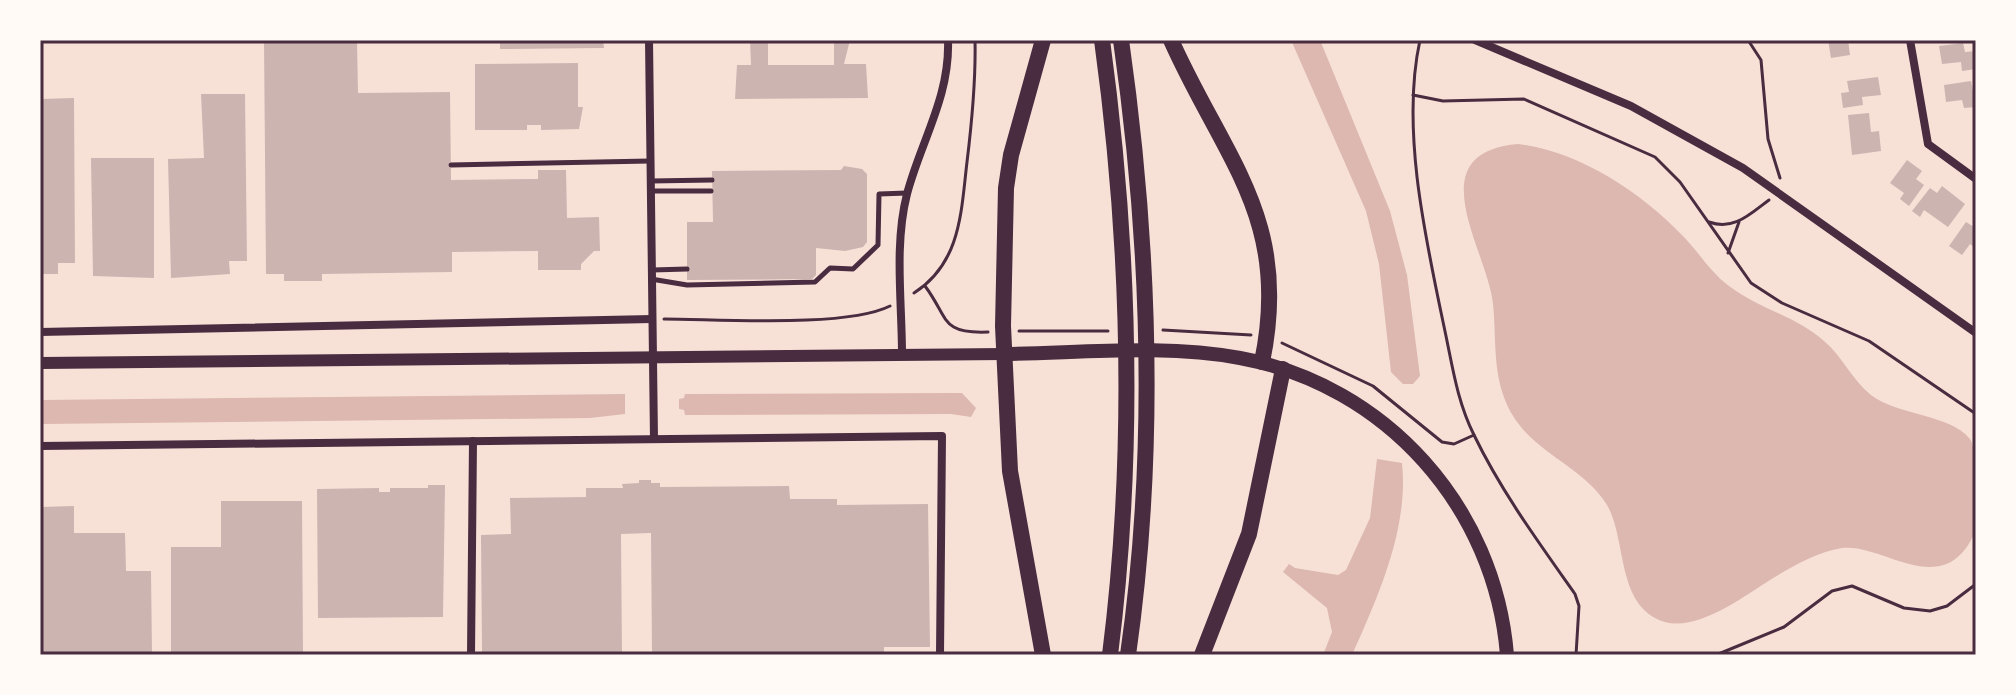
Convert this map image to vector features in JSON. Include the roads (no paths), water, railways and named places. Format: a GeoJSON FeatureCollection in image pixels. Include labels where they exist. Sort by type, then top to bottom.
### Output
{"type":"FeatureCollection","features":[{"type":"Feature","properties":{"kind":"highway"},"geometry":{"type":"LineString","coordinates":[[1043,40],[1011,155],[1006,188],[1004,354],[1010,471],[1043,655]]}},
{"type":"Feature","properties":{"kind":"highway"},"geometry":{"type":"LineString","coordinates":[[1102,40],[1119,189],[1128,392],[1126,493],[1110,655]]}},
{"type":"Feature","properties":{"kind":"highway"},"geometry":{"type":"LineString","coordinates":[[1121,40],[1146,300],[1143,496],[1128,655]]}},
{"type":"Feature","properties":{"kind":"highway"},"geometry":{"type":"LineString","coordinates":[[1171,40],[1247,185],[1262,230],[1269,276],[1262,362]]}},
{"type":"Feature","properties":{"kind":"highway"},"geometry":{"type":"LineString","coordinates":[[1202,655],[1249,534],[1283,369]]}},
{"type":"Feature","properties":{"kind":"main road"},"geometry":{"type":"LineString","coordinates":[[1004,354],[1199,353],[1262,362],[1359,404],[1403,439],[1438,476],[1466,517],[1488,564],[1503,622],[1507,655]]}},
{"type":"Feature","properties":{"kind":"street"},"geometry":{"type":"LineString","coordinates":[[649,40],[654,439]]}},
{"type":"Feature","properties":{"kind":"street"},"geometry":{"type":"LineString","coordinates":[[902,355],[902,225],[908,193],[944,94],[948,40]]}},
{"type":"Feature","properties":{"kind":"street"},"geometry":{"type":"LineString","coordinates":[[1475,40],[1631,106],[1780,191],[1976,333]]}},
{"type":"Feature","properties":{"kind":"street"},"geometry":{"type":"LineString","coordinates":[[1910,40],[1928,144],[1976,179]]}},
{"type":"Feature","properties":{"kind":"street"},"geometry":{"type":"LineString","coordinates":[[40,332],[652,319]]}},
{"type":"Feature","properties":{"kind":"street"},"geometry":{"type":"LineString","coordinates":[[40,363],[1004,354]]}},
{"type":"Feature","properties":{"kind":"street"},"geometry":{"type":"LineString","coordinates":[[40,446],[942,436],[940,655]]}},
{"type":"Feature","properties":{"kind":"street"},"geometry":{"type":"LineString","coordinates":[[471,655],[473,441]]}},
{"type":"Feature","properties":{"kind":"lane"},"geometry":{"type":"LineString","coordinates":[[451,165],[650,161]]}},
{"type":"Feature","properties":{"kind":"lane"},"geometry":{"type":"LineString","coordinates":[[650,181],[712,180]]}},
{"type":"Feature","properties":{"kind":"lane"},"geometry":{"type":"LineString","coordinates":[[651,191],[711,191]]}},
{"type":"Feature","properties":{"kind":"lane"},"geometry":{"type":"LineString","coordinates":[[651,275],[687,285],[815,282],[830,268],[853,269],[878,245],[879,194],[908,193]]}},
{"type":"Feature","properties":{"kind":"lane"},"geometry":{"type":"LineString","coordinates":[[651,275],[687,269]]}}]}
